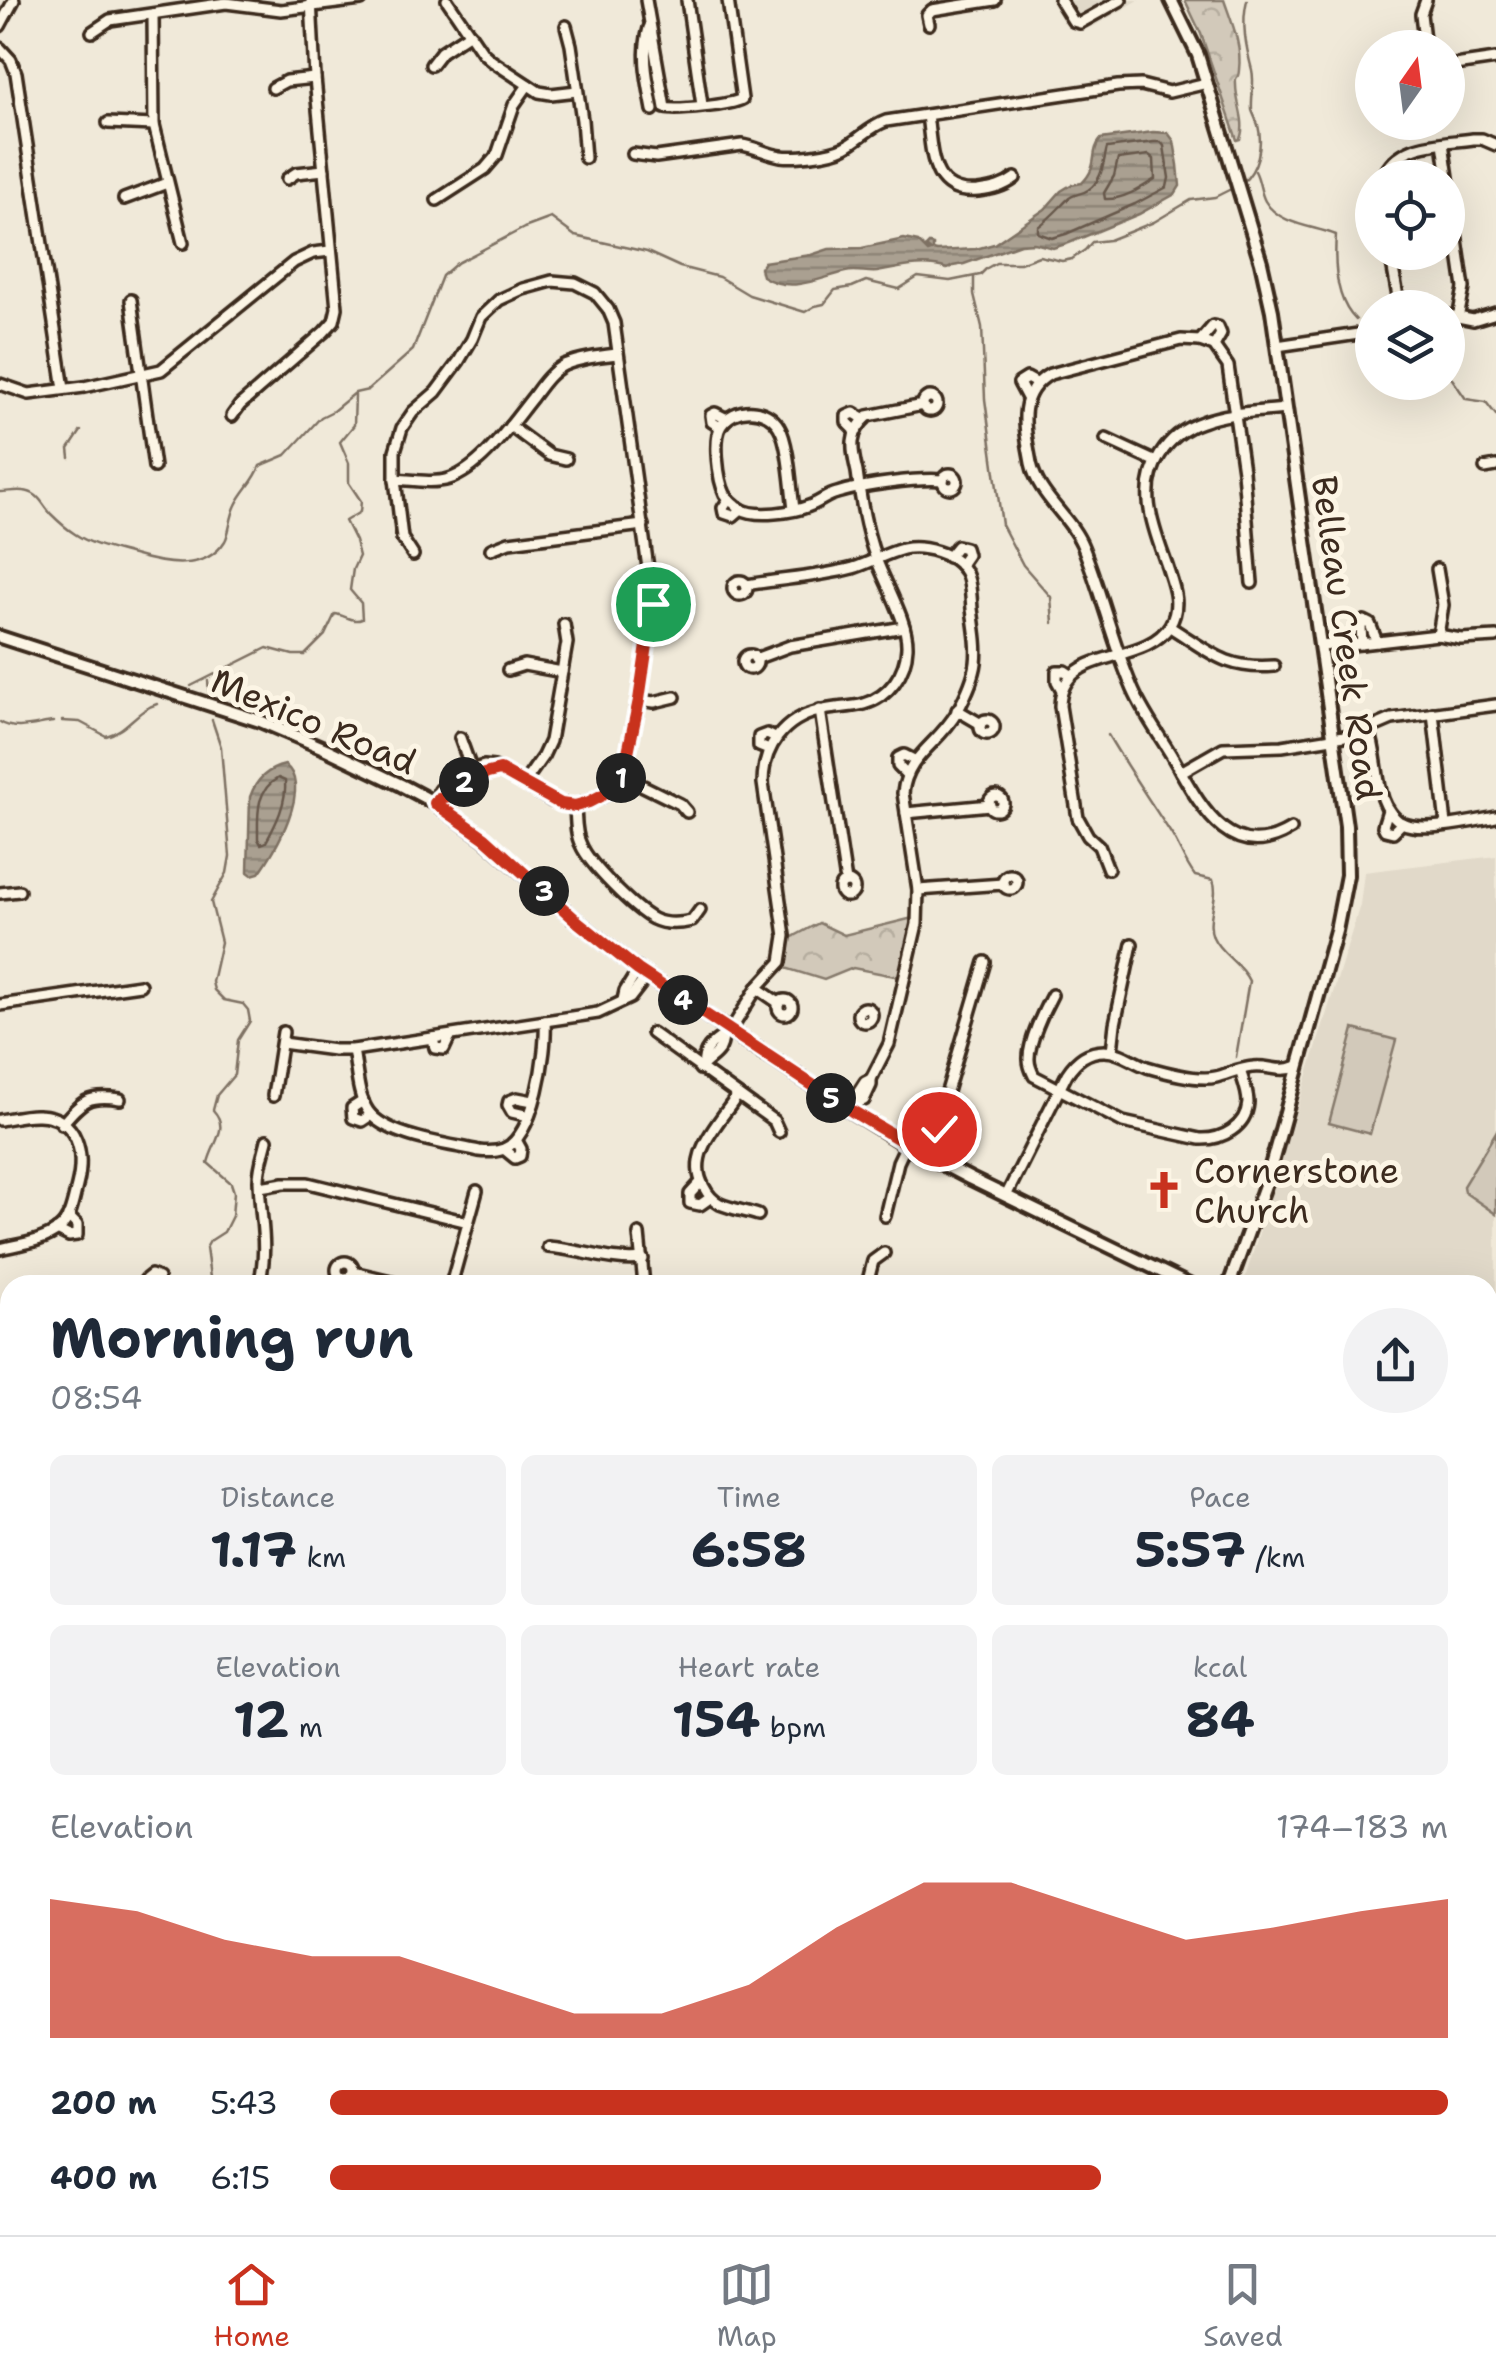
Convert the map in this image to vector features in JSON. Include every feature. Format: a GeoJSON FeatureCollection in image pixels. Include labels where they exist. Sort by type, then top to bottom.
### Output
{"type":"FeatureCollection","features":[{"type":"Feature","properties":{"kind":"main road","name":"Belleau Creek Road"},"geometry":{"type":"LineString","coordinates":[[1171,0],[1192,39],[1262,262],[1346,826],[1347,875],[1339,919],[1268,1177],[1234,1275]]}},
{"type":"Feature","properties":{"kind":"main road","name":"Mexico Road"},"geometry":{"type":"LineString","coordinates":[[0,637],[260,721],[437,801],[485,838],[578,922],[726,1034],[854,1107],[906,1145],[1168,1275]]}},
{"type":"Feature","properties":{"kind":"street"},"geometry":{"type":"LineString","coordinates":[[0,26],[14,0]]}},
{"type":"Feature","properties":{"kind":"street"},"geometry":{"type":"LineString","coordinates":[[92,32],[110,20],[226,3],[282,10],[361,0]]}},
{"type":"Feature","properties":{"kind":"street"},"geometry":{"type":"LineString","coordinates":[[646,0],[665,108],[672,110],[730,104],[742,99],[728,0]]}},
{"type":"Feature","properties":{"kind":"street"},"geometry":{"type":"LineString","coordinates":[[688,0],[702,105]]}},
{"type":"Feature","properties":{"kind":"street"},"geometry":{"type":"LineString","coordinates":[[929,24],[932,10],[995,0]]}},
{"type":"Feature","properties":{"kind":"street"},"geometry":{"type":"LineString","coordinates":[[1060,0],[1077,23],[1121,0]]}},
{"type":"Feature","properties":{"kind":"street"},"geometry":{"type":"LineString","coordinates":[[1423,30],[1426,0]]}},
{"type":"Feature","properties":{"kind":"street"},"geometry":{"type":"LineString","coordinates":[[453,2],[483,53],[492,61],[546,94],[578,91]]}},
{"type":"Feature","properties":{"kind":"street"},"geometry":{"type":"LineString","coordinates":[[232,416],[334,321],[337,308],[311,4]]}},
{"type":"Feature","properties":{"kind":"street"},"geometry":{"type":"LineString","coordinates":[[153,14],[154,125],[183,244]]}},
{"type":"Feature","properties":{"kind":"street"},"geometry":{"type":"LineString","coordinates":[[650,25],[644,61],[653,110]]}},
{"type":"Feature","properties":{"kind":"street"},"geometry":{"type":"LineString","coordinates":[[566,26],[572,45],[585,158]]}},
{"type":"Feature","properties":{"kind":"street"},"geometry":{"type":"LineString","coordinates":[[431,66],[441,52],[470,33]]}},
{"type":"Feature","properties":{"kind":"street"},"geometry":{"type":"LineString","coordinates":[[0,48],[16,73],[64,390]]}},
{"type":"Feature","properties":{"kind":"street"},"geometry":{"type":"LineString","coordinates":[[1465,64],[1496,59]]}},
{"type":"Feature","properties":{"kind":"street"},"geometry":{"type":"LineString","coordinates":[[273,88],[286,81],[315,78]]}},
{"type":"Feature","properties":{"kind":"street"},"geometry":{"type":"LineString","coordinates":[[632,154],[656,157],[742,145],[794,157],[846,146],[875,125],[927,115],[1118,86],[1141,85],[1169,92],[1207,84]]}},
{"type":"Feature","properties":{"kind":"street"},"geometry":{"type":"LineString","coordinates":[[437,200],[485,169],[498,155],[514,105],[528,86]]}},
{"type":"Feature","properties":{"kind":"street"},"geometry":{"type":"LineString","coordinates":[[927,115],[934,165],[947,184],[973,192],[1004,186],[1015,178]]}},
{"type":"Feature","properties":{"kind":"street"},"geometry":{"type":"LineString","coordinates":[[108,123],[154,125]]}},
{"type":"Feature","properties":{"kind":"street"},"geometry":{"type":"LineString","coordinates":[[1394,160],[1415,147],[1473,139],[1495,143]]}},
{"type":"Feature","properties":{"kind":"street"},"geometry":{"type":"LineString","coordinates":[[1443,143],[1463,290]]}},
{"type":"Feature","properties":{"kind":"street"},"geometry":{"type":"LineString","coordinates":[[287,180],[296,173],[324,170]]}},
{"type":"Feature","properties":{"kind":"street"},"geometry":{"type":"LineString","coordinates":[[124,199],[167,184]]}},
{"type":"Feature","properties":{"kind":"street"},"geometry":{"type":"LineString","coordinates":[[0,384],[30,394],[161,370],[294,262],[313,253],[330,251]]}},
{"type":"Feature","properties":{"kind":"street"},"geometry":{"type":"LineString","coordinates":[[413,555],[402,538],[395,479],[395,451],[412,412],[436,392],[472,340],[481,317],[499,300],[552,281],[575,283],[595,293],[614,323],[653,604],[623,776],[603,796],[575,806],[552,801],[500,770],[473,772],[449,796],[437,801]]}},
{"type":"Feature","properties":{"kind":"street"},"geometry":{"type":"LineString","coordinates":[[131,300],[154,467]]}},
{"type":"Feature","properties":{"kind":"street"},"geometry":{"type":"LineString","coordinates":[[1465,318],[1496,313]]}},
{"type":"Feature","properties":{"kind":"street"},"geometry":{"type":"LineString","coordinates":[[1200,340],[1218,326],[1221,334],[1214,346]]}},
{"type":"Feature","properties":{"kind":"street"},"geometry":{"type":"LineString","coordinates":[[1277,346],[1355,335]]}},
{"type":"Feature","properties":{"kind":"street"},"geometry":{"type":"LineString","coordinates":[[1252,583],[1243,470],[1228,366],[1214,346],[1200,340],[1181,340],[1050,374],[1036,383],[1027,398],[1025,417],[1034,473],[1083,546],[1136,696],[1212,820],[1234,836],[1248,840],[1277,838],[1291,829]]}},
{"type":"Feature","properties":{"kind":"street"},"geometry":{"type":"LineString","coordinates":[[395,479],[445,480],[460,474],[476,464],[548,376],[562,366],[584,359],[618,354]]}},
{"type":"Feature","properties":{"kind":"street"},"geometry":{"type":"LineString","coordinates":[[702,1067],[712,1061],[757,988],[781,962],[785,936],[763,782],[768,750],[792,723],[820,710],[866,704],[878,698],[904,668],[907,638],[868,534],[853,441],[864,419],[876,413],[923,405]]}},
{"type":"Feature","properties":{"kind":"street"},"geometry":{"type":"LineString","coordinates":[[1108,869],[1074,805],[1060,706],[1062,690],[1071,675],[1082,667],[1153,641],[1170,626],[1176,593],[1152,524],[1148,491],[1156,462],[1173,439],[1198,422],[1286,409]]}},
{"type":"Feature","properties":{"kind":"street"},"geometry":{"type":"LineString","coordinates":[[794,510],[784,439],[773,419],[758,411],[745,410],[724,423],[717,437],[722,484],[728,499],[741,509],[765,514],[794,510],[834,493],[926,479],[943,480]]}},
{"type":"Feature","properties":{"kind":"street"},"geometry":{"type":"LineString","coordinates":[[510,426],[548,455],[566,460]]}},
{"type":"Feature","properties":{"kind":"street"},"geometry":{"type":"LineString","coordinates":[[1106,439],[1156,462]]}},
{"type":"Feature","properties":{"kind":"street"},"geometry":{"type":"LineString","coordinates":[[491,549],[508,542],[644,525]]}},
{"type":"Feature","properties":{"kind":"street"},"geometry":{"type":"LineString","coordinates":[[948,557],[957,546],[965,548],[966,556],[960,565]]}},
{"type":"Feature","properties":{"kind":"street"},"geometry":{"type":"LineString","coordinates":[[746,585],[849,569],[912,548],[948,557],[960,565],[968,580],[978,648],[974,678],[958,710],[936,741],[914,760],[907,774],[904,793],[918,890],[918,924],[884,1058],[864,1100],[854,1107]]}},
{"type":"Feature","properties":{"kind":"street"},"geometry":{"type":"LineString","coordinates":[[1437,568],[1443,605],[1438,635]]}},
{"type":"Feature","properties":{"kind":"street"},"geometry":{"type":"LineString","coordinates":[[1362,644],[1364,621],[1370,624],[1377,642]]}},
{"type":"Feature","properties":{"kind":"street"},"geometry":{"type":"LineString","coordinates":[[524,783],[550,741],[567,644],[564,624]]}},
{"type":"Feature","properties":{"kind":"street"},"geometry":{"type":"LineString","coordinates":[[1170,626],[1232,664],[1274,666]]}},
{"type":"Feature","properties":{"kind":"street"},"geometry":{"type":"LineString","coordinates":[[755,658],[790,646],[904,628]]}},
{"type":"Feature","properties":{"kind":"street"},"geometry":{"type":"LineString","coordinates":[[1322,649],[1438,635],[1461,639],[1496,637]]}},
{"type":"Feature","properties":{"kind":"street"},"geometry":{"type":"LineString","coordinates":[[508,670],[524,666],[562,672]]}},
{"type":"Feature","properties":{"kind":"street"},"geometry":{"type":"LineString","coordinates":[[639,700],[654,702],[674,697]]}},
{"type":"Feature","properties":{"kind":"street"},"geometry":{"type":"LineString","coordinates":[[1181,772],[1223,748],[1282,746],[1369,730],[1384,720],[1496,705]]}},
{"type":"Feature","properties":{"kind":"street"},"geometry":{"type":"LineString","coordinates":[[820,710],[846,882]]}},
{"type":"Feature","properties":{"kind":"street"},"geometry":{"type":"LineString","coordinates":[[958,710],[981,724]]}},
{"type":"Feature","properties":{"kind":"street"},"geometry":{"type":"LineString","coordinates":[[1434,713],[1446,824]]}},
{"type":"Feature","properties":{"kind":"street"},"geometry":{"type":"LineString","coordinates":[[1369,730],[1382,794],[1388,810],[1402,823],[1424,826],[1496,817]]}},
{"type":"Feature","properties":{"kind":"street"},"geometry":{"type":"LineString","coordinates":[[460,738],[473,772]]}},
{"type":"Feature","properties":{"kind":"street"},"geometry":{"type":"LineString","coordinates":[[623,776],[680,804],[686,812]]}},
{"type":"Feature","properties":{"kind":"street"},"geometry":{"type":"LineString","coordinates":[[906,813],[990,805]]}},
{"type":"Feature","properties":{"kind":"street"},"geometry":{"type":"LineString","coordinates":[[575,806],[579,843],[596,867],[634,904],[654,919],[674,924],[692,921],[700,910]]}},
{"type":"Feature","properties":{"kind":"street"},"geometry":{"type":"LineString","coordinates":[[1388,810],[1385,830],[1393,832],[1402,823]]}},
{"type":"Feature","properties":{"kind":"street"},"geometry":{"type":"LineString","coordinates":[[918,890],[1004,884]]}},
{"type":"Feature","properties":{"kind":"street"},"geometry":{"type":"LineString","coordinates":[[0,891],[19,891]]}},
{"type":"Feature","properties":{"kind":"street"},"geometry":{"type":"LineString","coordinates":[[1112,1051],[1132,944]]}},
{"type":"Feature","properties":{"kind":"street"},"geometry":{"type":"LineString","coordinates":[[931,1158],[985,962]]}},
{"type":"Feature","properties":{"kind":"street"},"geometry":{"type":"LineString","coordinates":[[273,1096],[282,1038],[334,1050],[354,1050],[598,1013],[630,998],[642,973]]}},
{"type":"Feature","properties":{"kind":"street"},"geometry":{"type":"LineString","coordinates":[[0,1005],[140,985]]}},
{"type":"Feature","properties":{"kind":"street"},"geometry":{"type":"LineString","coordinates":[[757,988],[779,1003]]}},
{"type":"Feature","properties":{"kind":"street"},"geometry":{"type":"LineString","coordinates":[[1052,995],[1029,1057],[1034,1076],[1132,1125],[1209,1140],[1228,1134],[1246,1109],[1240,1070]]}},
{"type":"Feature","properties":{"kind":"street"},"geometry":{"type":"LineString","coordinates":[[871,1018],[894,1024]]}},
{"type":"Feature","properties":{"kind":"street"},"geometry":{"type":"LineString","coordinates":[[354,1050],[363,1101],[372,1116],[392,1129],[480,1152],[504,1149],[524,1130],[529,1116],[545,1052],[545,1021]]}},
{"type":"Feature","properties":{"kind":"street"},"geometry":{"type":"LineString","coordinates":[[652,1034],[774,1121],[779,1132]]}},
{"type":"Feature","properties":{"kind":"street"},"geometry":{"type":"LineString","coordinates":[[1006,1196],[1073,1064],[1080,1059],[1112,1051],[1148,1067],[1202,1078],[1259,1067],[1279,1071],[1298,1066]]}},
{"type":"Feature","properties":{"kind":"street"},"geometry":{"type":"LineString","coordinates":[[1279,1071],[1292,1088]]}},
{"type":"Feature","properties":{"kind":"street"},"geometry":{"type":"LineString","coordinates":[[737,1096],[702,1149],[697,1166],[710,1198],[758,1215]]}},
{"type":"Feature","properties":{"kind":"street"},"geometry":{"type":"LineString","coordinates":[[62,1124],[88,1099],[120,1099]]}},
{"type":"Feature","properties":{"kind":"street"},"geometry":{"type":"LineString","coordinates":[[529,1116],[512,1112],[508,1106],[513,1099],[533,1100]]}},
{"type":"Feature","properties":{"kind":"street"},"geometry":{"type":"LineString","coordinates":[[363,1101],[352,1108],[353,1118],[362,1121],[372,1116]]}},
{"type":"Feature","properties":{"kind":"street"},"geometry":{"type":"LineString","coordinates":[[0,1120],[50,1117],[74,1136],[82,1159],[68,1216],[57,1230],[0,1250]]}},
{"type":"Feature","properties":{"kind":"street"},"geometry":{"type":"LineString","coordinates":[[261,1275],[265,1242],[260,1170],[268,1140]]}},
{"type":"Feature","properties":{"kind":"street"},"geometry":{"type":"LineString","coordinates":[[884,1216],[906,1145]]}},
{"type":"Feature","properties":{"kind":"street"},"geometry":{"type":"LineString","coordinates":[[701,1182],[690,1194],[690,1204],[700,1205],[710,1198]]}},
{"type":"Feature","properties":{"kind":"street"},"geometry":{"type":"LineString","coordinates":[[260,1187],[308,1183],[468,1222]]}},
{"type":"Feature","properties":{"kind":"street"},"geometry":{"type":"LineString","coordinates":[[455,1275],[477,1191]]}},
{"type":"Feature","properties":{"kind":"street"},"geometry":{"type":"LineString","coordinates":[[57,1230],[70,1236],[77,1234],[77,1225],[68,1216]]}},
{"type":"Feature","properties":{"kind":"street"},"geometry":{"type":"LineString","coordinates":[[639,1234],[644,1275]]}},
{"type":"Feature","properties":{"kind":"street"},"geometry":{"type":"LineString","coordinates":[[548,1247],[643,1260]]}},
{"type":"Feature","properties":{"kind":"street"},"geometry":{"type":"LineString","coordinates":[[870,1275],[873,1262],[884,1252]]}},
{"type":"Feature","properties":{"kind":"street"},"geometry":{"type":"LineString","coordinates":[[352,1272],[365,1275]]}},
{"type":"Feature","properties":{"kind":"shaded area"},"geometry":{"type":"Polygon","coordinates":[[[1050,0],[1139,0],[1094,26],[1077,31],[1064,23],[1050,0]]]}},
{"type":"Feature","properties":{"kind":"shaded area"},"geometry":{"type":"Polygon","coordinates":[[[1496,856],[1496,1275],[1246,1275],[1360,905],[1364,872],[1496,856]]]}},
{"type":"Feature","properties":{"kind":"green space"},"geometry":{"type":"Polygon","coordinates":[[[1185,0],[1224,0],[1239,52],[1236,92],[1242,126],[1240,139],[1237,140],[1201,34],[1185,0]]]}},
{"type":"Feature","properties":{"kind":"green space"},"geometry":{"type":"Polygon","coordinates":[[[913,918],[900,977],[853,968],[824,980],[782,967],[789,939],[819,923],[844,935],[913,918]]]}},
{"type":"Feature","properties":{"kind":"green space"},"geometry":{"type":"Polygon","coordinates":[[[1354,1029],[1396,1040],[1370,1134],[1329,1123],[1354,1029]]]}},
{"type":"Feature","properties":{"kind":"green space"},"geometry":{"type":"Polygon","coordinates":[[[1496,1132],[1496,1214],[1464,1192],[1463,1186],[1496,1132]]]}},
{"type":"Feature","properties":{"kind":"water"},"geometry":{"type":"Polygon","coordinates":[[[1168,133],[1174,141],[1180,186],[1175,194],[1139,214],[1069,243],[1053,248],[1020,244],[947,269],[921,265],[877,272],[849,271],[793,284],[762,276],[760,268],[764,262],[829,249],[862,248],[904,239],[918,242],[928,252],[929,244],[937,251],[994,244],[1045,209],[1061,191],[1082,183],[1091,170],[1101,139],[1168,133]]]}},
{"type":"Feature","properties":{"kind":"water"},"geometry":{"type":"Polygon","coordinates":[[[285,765],[293,775],[293,803],[282,835],[259,873],[252,875],[248,872],[250,797],[263,776],[285,765]]]}},
{"type":"Feature","properties":{"kind":"waterway"},"geometry":{"type":"LineString","coordinates":[[1242,183],[1255,164],[1260,141],[1252,110],[1253,75],[1245,35],[1247,0]]}},
{"type":"Feature","properties":{"kind":"waterway"},"geometry":{"type":"LineString","coordinates":[[1255,171],[1271,209],[1298,224],[1336,235],[1340,292],[1355,319]]}},
{"type":"Feature","properties":{"kind":"waterway"},"geometry":{"type":"LineString","coordinates":[[0,492],[33,494],[69,530],[103,547],[170,563],[206,558],[225,541],[236,505],[260,466],[286,455],[321,417],[355,393],[368,390],[413,350],[442,276],[457,263],[551,218],[575,236],[647,252],[680,267],[719,277],[749,295],[805,312],[824,304],[835,290],[866,281],[899,289],[918,277],[950,281],[980,275],[996,263],[1020,263],[1039,256],[1072,259],[1092,242],[1109,240],[1154,222],[1191,200],[1215,197],[1235,187]]}},
{"type":"Feature","properties":{"kind":"waterway"},"geometry":{"type":"LineString","coordinates":[[974,277],[1002,525],[1023,565],[1051,597],[1053,623]]}},
{"type":"Feature","properties":{"kind":"waterway"},"geometry":{"type":"LineString","coordinates":[[191,686],[267,648],[305,655],[325,635],[335,614],[362,619],[361,603],[350,590],[359,556],[345,521],[360,512],[361,501],[349,483],[349,463],[340,442],[354,425],[355,395]]}},
{"type":"Feature","properties":{"kind":"waterway"},"geometry":{"type":"LineString","coordinates":[[1465,398],[1486,402],[1496,415]]}},
{"type":"Feature","properties":{"kind":"waterway"},"geometry":{"type":"LineString","coordinates":[[70,458],[69,449],[81,431]]}},
{"type":"Feature","properties":{"kind":"waterway"},"geometry":{"type":"LineString","coordinates":[[208,681],[209,692]]}},
{"type":"Feature","properties":{"kind":"waterway"},"geometry":{"type":"LineString","coordinates":[[62,721],[80,722],[106,736],[157,704]]}},
{"type":"Feature","properties":{"kind":"waterway"},"geometry":{"type":"LineString","coordinates":[[210,1275],[206,1248],[224,1232],[232,1216],[234,1192],[231,1183],[208,1163],[220,1129],[213,1110],[217,1095],[234,1075],[238,1040],[250,1021],[243,1004],[224,1000],[212,982],[221,942],[211,902],[227,873],[230,856],[221,747],[212,720]]}},
{"type":"Feature","properties":{"kind":"waterway"},"geometry":{"type":"LineString","coordinates":[[0,722],[19,727],[53,722]]}},
{"type":"Feature","properties":{"kind":"waterway"},"geometry":{"type":"LineString","coordinates":[[1108,735],[1195,876],[1213,880],[1213,937],[1249,981],[1236,1057]]}},
{"type":"Feature","properties":{"kind":"place","name":"Cornerstone Church"},"geometry":{"type":"Point","coordinates":[1164,1190]}},
{"type":"Feature","properties":{"kind":"route"},"geometry":{"type":"LineString","coordinates":[[653,604],[623,776],[612,790],[575,806],[561,804],[500,770],[472,777],[435,803],[503,854],[621,958],[882,1131],[931,1158],[939,1129]]}}]}
